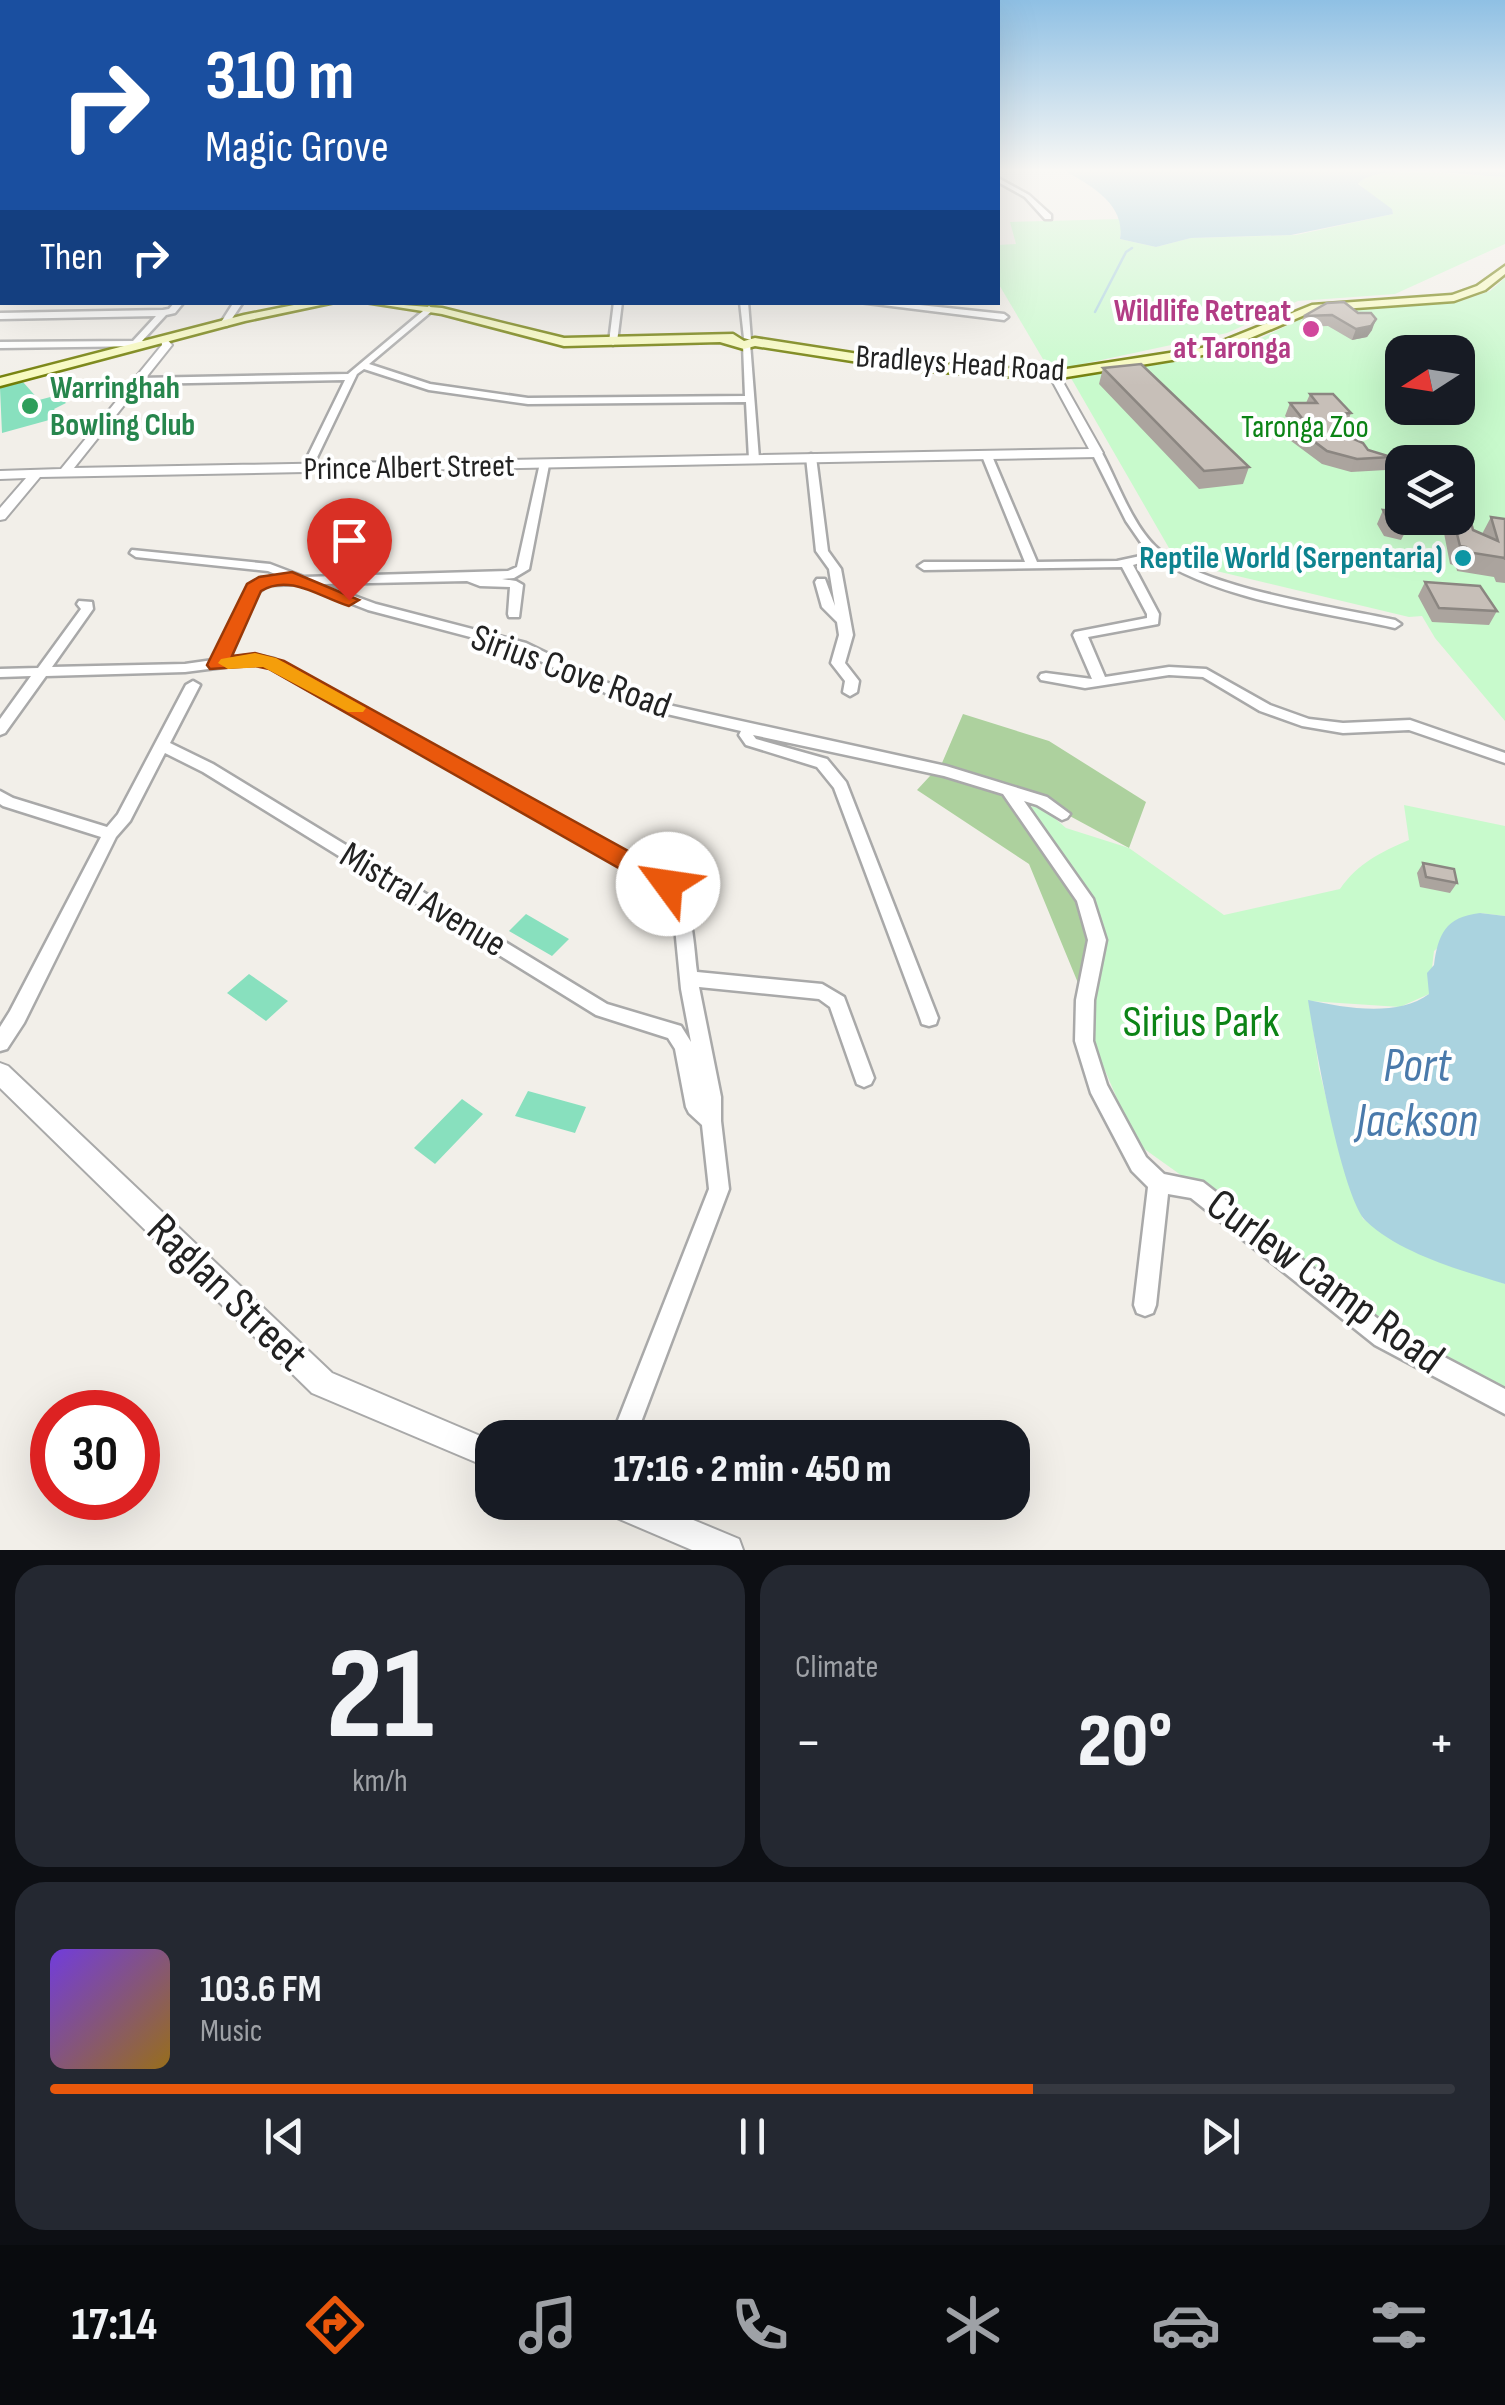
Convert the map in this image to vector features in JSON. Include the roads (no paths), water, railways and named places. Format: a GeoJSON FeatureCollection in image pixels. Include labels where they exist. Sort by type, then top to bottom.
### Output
{"type":"FeatureCollection","features":[{"type":"Feature","properties":{"kind":"main road","name":"Bradleys Head Road"},"geometry":{"type":"LineString","coordinates":[[394,305],[428,308],[556,341],[720,338],[918,366],[1054,376],[1211,350],[1312,308],[1462,296],[1481,288],[1505,268]]}},
{"type":"Feature","properties":{"kind":"main road"},"geometry":{"type":"LineString","coordinates":[[0,382],[141,343],[316,305]]}},
{"type":"Feature","properties":{"kind":"street"},"geometry":{"type":"LineString","coordinates":[[79,314],[89,305]]}},
{"type":"Feature","properties":{"kind":"street"},"geometry":{"type":"LineString","coordinates":[[0,316],[163,314],[177,305]]}},
{"type":"Feature","properties":{"kind":"street"},"geometry":{"type":"LineString","coordinates":[[224,324],[238,305]]}},
{"type":"Feature","properties":{"kind":"street"},"geometry":{"type":"LineString","coordinates":[[613,342],[618,305]]}},
{"type":"Feature","properties":{"kind":"street"},"geometry":{"type":"LineString","coordinates":[[744,305],[754,459]]}},
{"type":"Feature","properties":{"kind":"street"},"geometry":{"type":"LineString","coordinates":[[891,305],[1004,317]]}},
{"type":"Feature","properties":{"kind":"street"},"geometry":{"type":"LineString","coordinates":[[307,468],[350,377],[428,308]]}},
{"type":"Feature","properties":{"kind":"street"},"geometry":{"type":"LineString","coordinates":[[0,344],[141,343],[163,314]]}},
{"type":"Feature","properties":{"kind":"street"},"geometry":{"type":"LineString","coordinates":[[64,474],[167,345],[165,340]]}},
{"type":"Feature","properties":{"kind":"street"},"geometry":{"type":"LineString","coordinates":[[364,363],[459,393],[562,407],[749,401]]}},
{"type":"Feature","properties":{"kind":"street"},"geometry":{"type":"LineString","coordinates":[[924,566],[1126,564],[1152,557],[1054,376]]}},
{"type":"Feature","properties":{"kind":"street"},"geometry":{"type":"LineString","coordinates":[[138,381],[350,377]]}},
{"type":"Feature","properties":{"kind":"street","name":"Prince Albert Street"},"geometry":{"type":"LineString","coordinates":[[307,468],[1096,451]]}},
{"type":"Feature","properties":{"kind":"street","name":"Prince Albert Street"},"geometry":{"type":"LineString","coordinates":[[828,457],[1096,451]]}},
{"type":"Feature","properties":{"kind":"street"},"geometry":{"type":"LineString","coordinates":[[986,456],[1032,564]]}},
{"type":"Feature","properties":{"kind":"street"},"geometry":{"type":"LineString","coordinates":[[811,457],[822,551],[835,568],[844,621],[846,644],[838,663],[852,680],[850,692]]}},
{"type":"Feature","properties":{"kind":"street","name":"Prince Albert Street"},"geometry":{"type":"LineString","coordinates":[[0,475],[754,459]]}},
{"type":"Feature","properties":{"kind":"street"},"geometry":{"type":"LineString","coordinates":[[253,588],[272,579],[510,575],[523,569],[544,465]]}},
{"type":"Feature","properties":{"kind":"street"},"geometry":{"type":"LineString","coordinates":[[0,516],[36,474]]}},
{"type":"Feature","properties":{"kind":"street"},"geometry":{"type":"LineString","coordinates":[[1151,550],[1212,580],[1395,624]]}},
{"type":"Feature","properties":{"kind":"street","name":"Sirius Cove Road"},"geometry":{"type":"LineString","coordinates":[[136,553],[270,568],[372,608],[521,646],[637,704],[946,771],[1042,801],[1062,814]]}},
{"type":"Feature","properties":{"kind":"street"},"geometry":{"type":"LineString","coordinates":[[1100,682],[1080,636],[1153,621],[1126,564]]}},
{"type":"Feature","properties":{"kind":"street"},"geometry":{"type":"LineString","coordinates":[[218,665],[253,588],[255,567]]}},
{"type":"Feature","properties":{"kind":"street"},"geometry":{"type":"LineString","coordinates":[[470,577],[474,582],[506,581],[517,585],[514,614]]}},
{"type":"Feature","properties":{"kind":"street"},"geometry":{"type":"LineString","coordinates":[[821,582],[828,607],[844,621]]}},
{"type":"Feature","properties":{"kind":"street"},"geometry":{"type":"LineString","coordinates":[[0,730],[38,672],[55,657],[87,610],[86,603],[74,610],[40,660],[38,672]]}},
{"type":"Feature","properties":{"kind":"street"},"geometry":{"type":"LineString","coordinates":[[0,673],[218,665],[255,659],[276,665],[668,884],[682,917],[711,1097],[719,1189],[630,1420]]}},
{"type":"Feature","properties":{"kind":"street"},"geometry":{"type":"LineString","coordinates":[[1046,677],[1085,684],[1169,671],[1206,673],[1265,708],[1307,723],[1343,728],[1410,725],[1505,758]]}},
{"type":"Feature","properties":{"kind":"street"},"geometry":{"type":"LineString","coordinates":[[0,1043],[193,685]]}},
{"type":"Feature","properties":{"kind":"street"},"geometry":{"type":"LineString","coordinates":[[750,727],[746,739],[822,764],[841,786],[929,1018]]}},
{"type":"Feature","properties":{"kind":"street","name":"Mistral Avenue"},"geometry":{"type":"LineString","coordinates":[[162,745],[208,768],[602,1010],[674,1032],[684,1047],[696,1107],[711,1121]]}},
{"type":"Feature","properties":{"kind":"street","name":"Curlew Camp Road"},"geometry":{"type":"LineString","coordinates":[[1009,791],[1085,899],[1097,940],[1085,1000],[1084,1040],[1098,1087],[1139,1164],[1159,1183],[1196,1188],[1384,1336],[1505,1402]]}},
{"type":"Feature","properties":{"kind":"street"},"geometry":{"type":"LineString","coordinates":[[0,796],[8,802],[110,834]]}},
{"type":"Feature","properties":{"kind":"street"},"geometry":{"type":"LineString","coordinates":[[691,979],[822,992],[838,1002],[864,1078]]}},
{"type":"Feature","properties":{"kind":"street","name":"Raglan Street"},"geometry":{"type":"LineString","coordinates":[[0,1073],[322,1383],[475,1447]]}},
{"type":"Feature","properties":{"kind":"street"},"geometry":{"type":"LineString","coordinates":[[1146,1305],[1159,1183]]}},
{"type":"Feature","properties":{"kind":"street"},"geometry":{"type":"LineString","coordinates":[[656,1520],[727,1550]]}},
{"type":"Feature","properties":{"kind":"water"},"geometry":{"type":"Polygon","coordinates":[[[1130,241],[1178,241],[1156,247],[1130,241]]]}},
{"type":"Feature","properties":{"kind":"water","name":"Port Jackson"},"geometry":{"type":"Polygon","coordinates":[[[1480,913],[1505,916],[1505,1284],[1413,1252],[1366,1221],[1357,1207],[1339,1152],[1308,1000],[1371,1009],[1416,1001],[1429,994],[1427,973],[1434,965],[1445,929],[1459,919],[1480,913]]]}},
{"type":"Feature","properties":{"kind":"waterway"},"geometry":{"type":"LineString","coordinates":[[1095,312],[1126,252],[1132,248]]}},
{"type":"Feature","properties":{"kind":"place","name":"Wildlife Retreat at Taronga"},"geometry":{"type":"Point","coordinates":[1311,329]}},
{"type":"Feature","properties":{"kind":"place","name":"Warringhah Bowling Club"},"geometry":{"type":"Point","coordinates":[30,406]}},
{"type":"Feature","properties":{"kind":"place","name":"Reptile World (Serpentaria)"},"geometry":{"type":"Point","coordinates":[1463,558]}},
{"type":"Feature","properties":{"kind":"park label","name":"Taronga Zoo"},"geometry":{"type":"Point","coordinates":[1305,427]}},
{"type":"Feature","properties":{"kind":"park label","name":"Sirius Park"},"geometry":{"type":"Point","coordinates":[1201,1022]}}]}
